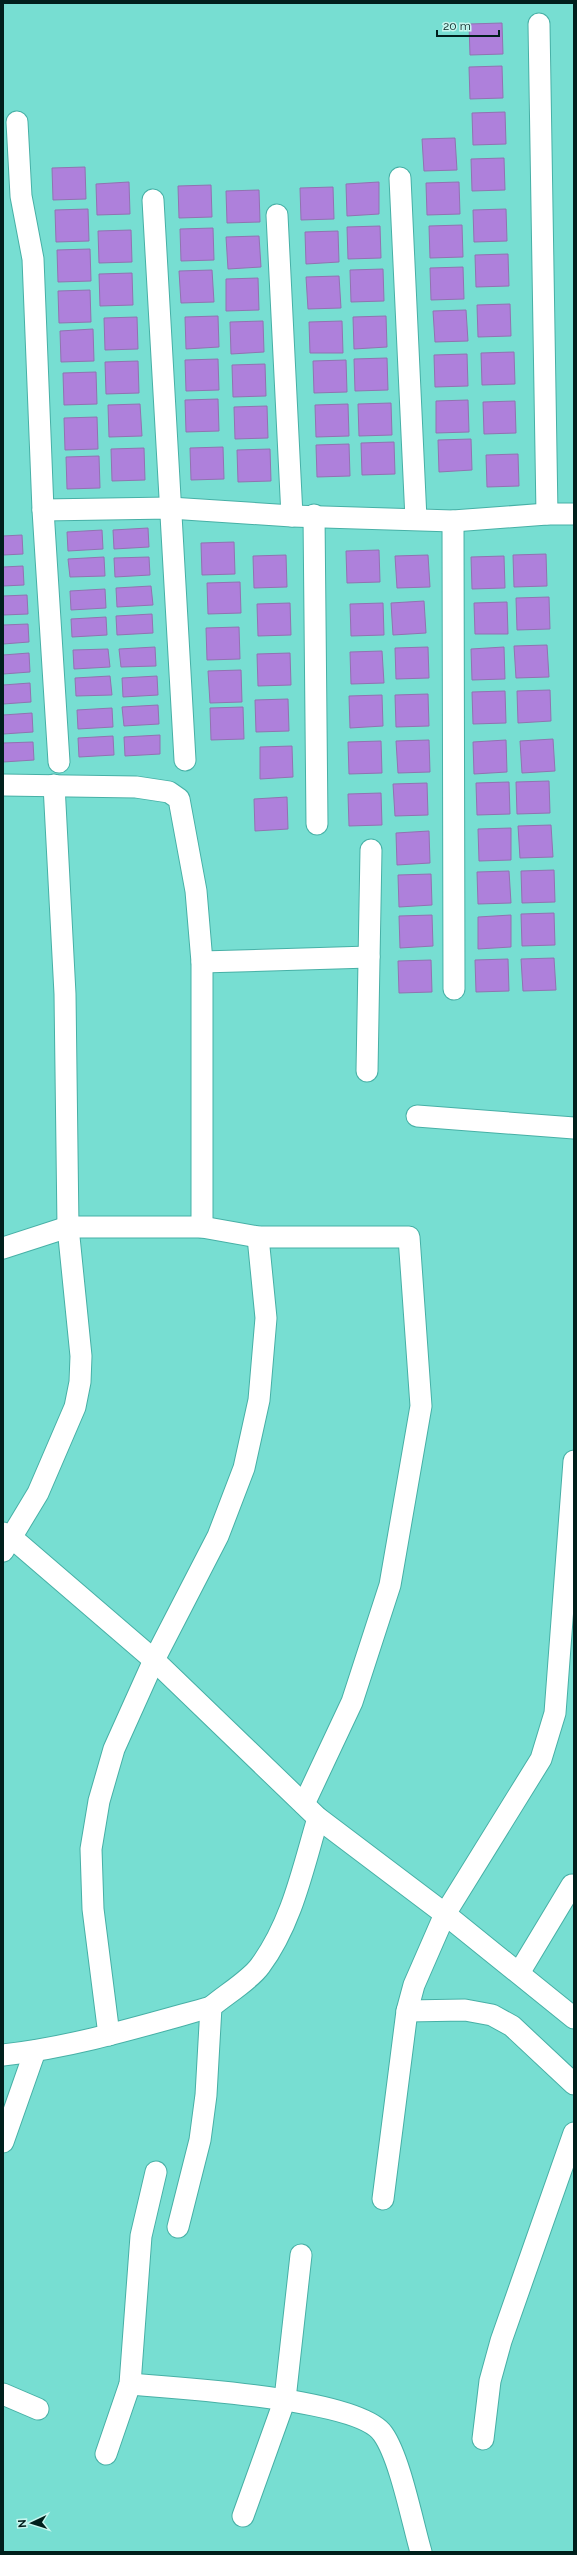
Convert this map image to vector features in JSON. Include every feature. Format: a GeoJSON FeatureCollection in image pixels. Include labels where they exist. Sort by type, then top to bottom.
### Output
{"type":"FeatureCollection","features":[{"type":"Feature","properties":{"kind":"street"},"geometry":{"type":"LineString","coordinates":[[539,24],[547,514]]}},
{"type":"Feature","properties":{"kind":"street"},"geometry":{"type":"LineString","coordinates":[[17,122],[21,196],[33,259],[43,510],[59,762]]}},
{"type":"Feature","properties":{"kind":"street"},"geometry":{"type":"LineString","coordinates":[[400,178],[416,519]]}},
{"type":"Feature","properties":{"kind":"street"},"geometry":{"type":"LineString","coordinates":[[153,200],[185,760]]}},
{"type":"Feature","properties":{"kind":"street"},"geometry":{"type":"LineString","coordinates":[[276,215],[292,516]]}},
{"type":"Feature","properties":{"kind":"street"},"geometry":{"type":"LineString","coordinates":[[43,510],[170,508],[292,516],[314,515],[453,521],[547,514],[574,514],[574,526]]}},
{"type":"Feature","properties":{"kind":"street"},"geometry":{"type":"LineString","coordinates":[[314,515],[317,824]]}},
{"type":"Feature","properties":{"kind":"street"},"geometry":{"type":"LineString","coordinates":[[453,521],[454,989]]}},
{"type":"Feature","properties":{"kind":"street"},"geometry":{"type":"LineString","coordinates":[[3,785],[136,786],[169,792],[179,799],[196,891],[202,962],[202,1227]]}},
{"type":"Feature","properties":{"kind":"street"},"geometry":{"type":"LineString","coordinates":[[54,785],[65,994],[68,1227],[81,1356],[80,1382],[75,1407],[38,1493],[6,1540],[154,1660],[311,1811],[445,1914],[574,2018]]}},
{"type":"Feature","properties":{"kind":"street"},"geometry":{"type":"LineString","coordinates":[[367,1071],[371,850]]}},
{"type":"Feature","properties":{"kind":"street"},"geometry":{"type":"LineString","coordinates":[[202,962],[369,957]]}},
{"type":"Feature","properties":{"kind":"street"},"geometry":{"type":"LineString","coordinates":[[417,1116],[574,1128]]}},
{"type":"Feature","properties":{"kind":"street"},"geometry":{"type":"LineString","coordinates":[[3,1248],[68,1227],[202,1227],[258,1237],[409,1237],[421,1406],[390,1585],[352,1702],[311,1811],[289,1913],[260,1966],[211,2007],[109,2035],[35,2051],[3,2054]]}},
{"type":"Feature","properties":{"kind":"street"},"geometry":{"type":"LineString","coordinates":[[109,2035],[94,1910],[91,1849],[99,1801],[114,1749],[154,1660],[218,1536],[244,1468],[259,1400],[266,1318],[258,1237]]}},
{"type":"Feature","properties":{"kind":"street"},"geometry":{"type":"LineString","coordinates":[[383,2199],[407,2011],[414,1985],[445,1914],[541,1759],[555,1713],[574,1461]]}},
{"type":"Feature","properties":{"kind":"street"},"geometry":{"type":"LineString","coordinates":[[519,1973],[572,1885]]}},
{"type":"Feature","properties":{"kind":"street"},"geometry":{"type":"LineString","coordinates":[[178,2227],[200,2140],[206,2095],[211,2007]]}},
{"type":"Feature","properties":{"kind":"street"},"geometry":{"type":"LineString","coordinates":[[407,2011],[465,2010],[492,2015],[512,2026],[574,2084]]}},
{"type":"Feature","properties":{"kind":"street"},"geometry":{"type":"LineString","coordinates":[[3,2142],[35,2051]]}},
{"type":"Feature","properties":{"kind":"street"},"geometry":{"type":"LineString","coordinates":[[483,2439],[490,2381],[501,2341],[574,2132]]}},
{"type":"Feature","properties":{"kind":"street"},"geometry":{"type":"LineString","coordinates":[[106,2454],[130,2384],[141,2236],[156,2172]]}},
{"type":"Feature","properties":{"kind":"street"},"geometry":{"type":"LineString","coordinates":[[243,2516],[285,2399],[301,2255]]}},
{"type":"Feature","properties":{"kind":"street"},"geometry":{"type":"LineString","coordinates":[[130,2384],[285,2399],[363,2418],[383,2433],[391,2450],[421,2552]]}},
{"type":"Feature","properties":{"kind":"street"},"geometry":{"type":"LineString","coordinates":[[3,2394],[38,2408]]}},
{"type":"Feature","properties":{"kind":"building"},"geometry":{"type":"Polygon","coordinates":[[[502,23],[503,54],[470,55],[469,24],[502,23]]]}},
{"type":"Feature","properties":{"kind":"building"},"geometry":{"type":"Polygon","coordinates":[[[502,66],[503,98],[470,99],[469,67],[502,66]]]}},
{"type":"Feature","properties":{"kind":"building"},"geometry":{"type":"Polygon","coordinates":[[[505,112],[506,144],[473,145],[472,113],[505,112]]]}},
{"type":"Feature","properties":{"kind":"building"},"geometry":{"type":"Polygon","coordinates":[[[455,138],[457,170],[424,171],[422,139],[455,138]]]}},
{"type":"Feature","properties":{"kind":"building"},"geometry":{"type":"Polygon","coordinates":[[[504,158],[505,190],[472,191],[471,159],[504,158]]]}},
{"type":"Feature","properties":{"kind":"building"},"geometry":{"type":"Polygon","coordinates":[[[85,167],[86,199],[53,200],[52,168],[85,167]]]}},
{"type":"Feature","properties":{"kind":"building"},"geometry":{"type":"Polygon","coordinates":[[[129,182],[130,214],[97,215],[96,184],[129,182]]]}},
{"type":"Feature","properties":{"kind":"building"},"geometry":{"type":"Polygon","coordinates":[[[379,182],[379,214],[347,216],[346,184],[379,182]]]}},
{"type":"Feature","properties":{"kind":"building"},"geometry":{"type":"Polygon","coordinates":[[[459,182],[460,214],[427,215],[426,183],[459,182]]]}},
{"type":"Feature","properties":{"kind":"building"},"geometry":{"type":"Polygon","coordinates":[[[211,185],[212,217],[179,218],[178,186],[211,185]]]}},
{"type":"Feature","properties":{"kind":"building"},"geometry":{"type":"Polygon","coordinates":[[[333,187],[334,219],[301,220],[300,188],[333,187]]]}},
{"type":"Feature","properties":{"kind":"building"},"geometry":{"type":"Polygon","coordinates":[[[259,190],[260,222],[227,223],[226,191],[259,190]]]}},
{"type":"Feature","properties":{"kind":"building"},"geometry":{"type":"Polygon","coordinates":[[[88,209],[89,241],[56,242],[55,210],[88,209]]]}},
{"type":"Feature","properties":{"kind":"building"},"geometry":{"type":"Polygon","coordinates":[[[506,209],[507,241],[474,242],[473,210],[506,209]]]}},
{"type":"Feature","properties":{"kind":"building"},"geometry":{"type":"Polygon","coordinates":[[[462,225],[463,257],[430,258],[429,226],[462,225]]]}},
{"type":"Feature","properties":{"kind":"building"},"geometry":{"type":"Polygon","coordinates":[[[380,226],[381,258],[348,259],[347,227],[380,226]]]}},
{"type":"Feature","properties":{"kind":"building"},"geometry":{"type":"Polygon","coordinates":[[[213,228],[214,260],[181,261],[180,229],[213,228]]]}},
{"type":"Feature","properties":{"kind":"building"},"geometry":{"type":"Polygon","coordinates":[[[131,230],[132,262],[99,263],[98,231],[131,230]]]}},
{"type":"Feature","properties":{"kind":"building"},"geometry":{"type":"Polygon","coordinates":[[[338,231],[339,262],[306,264],[305,232],[338,231]]]}},
{"type":"Feature","properties":{"kind":"building"},"geometry":{"type":"Polygon","coordinates":[[[259,236],[261,267],[228,269],[226,237],[259,236]]]}},
{"type":"Feature","properties":{"kind":"building"},"geometry":{"type":"Polygon","coordinates":[[[90,249],[91,281],[58,282],[57,250],[90,249]]]}},
{"type":"Feature","properties":{"kind":"building"},"geometry":{"type":"Polygon","coordinates":[[[508,254],[509,286],[476,287],[475,255],[508,254]]]}},
{"type":"Feature","properties":{"kind":"building"},"geometry":{"type":"Polygon","coordinates":[[[463,267],[464,299],[431,300],[430,268],[463,267]]]}},
{"type":"Feature","properties":{"kind":"building"},"geometry":{"type":"Polygon","coordinates":[[[383,269],[384,301],[351,302],[350,270],[383,269]]]}},
{"type":"Feature","properties":{"kind":"building"},"geometry":{"type":"Polygon","coordinates":[[[212,270],[214,302],[181,303],[179,271],[212,270]]]}},
{"type":"Feature","properties":{"kind":"building"},"geometry":{"type":"Polygon","coordinates":[[[132,273],[133,305],[100,306],[99,274],[132,273]]]}},
{"type":"Feature","properties":{"kind":"building"},"geometry":{"type":"Polygon","coordinates":[[[339,276],[341,308],[308,309],[306,277],[339,276]]]}},
{"type":"Feature","properties":{"kind":"building"},"geometry":{"type":"Polygon","coordinates":[[[258,278],[259,310],[226,311],[226,279],[258,278]]]}},
{"type":"Feature","properties":{"kind":"building"},"geometry":{"type":"Polygon","coordinates":[[[90,290],[91,322],[59,323],[58,291],[90,290]]]}},
{"type":"Feature","properties":{"kind":"building"},"geometry":{"type":"Polygon","coordinates":[[[510,304],[511,336],[478,337],[477,305],[510,304]]]}},
{"type":"Feature","properties":{"kind":"building"},"geometry":{"type":"Polygon","coordinates":[[[466,310],[468,341],[435,342],[433,311],[466,310]]]}},
{"type":"Feature","properties":{"kind":"building"},"geometry":{"type":"Polygon","coordinates":[[[218,316],[219,347],[186,349],[185,317],[218,316]]]}},
{"type":"Feature","properties":{"kind":"building"},"geometry":{"type":"Polygon","coordinates":[[[386,316],[387,347],[354,349],[353,317],[386,316]]]}},
{"type":"Feature","properties":{"kind":"building"},"geometry":{"type":"Polygon","coordinates":[[[137,317],[138,349],[105,350],[104,318],[137,317]]]}},
{"type":"Feature","properties":{"kind":"building"},"geometry":{"type":"Polygon","coordinates":[[[263,321],[264,352],[231,354],[230,322],[263,321]]]}},
{"type":"Feature","properties":{"kind":"building"},"geometry":{"type":"Polygon","coordinates":[[[342,321],[343,353],[310,353],[309,322],[342,321]]]}},
{"type":"Feature","properties":{"kind":"building"},"geometry":{"type":"Polygon","coordinates":[[[93,329],[94,361],[61,362],[60,331],[93,329]]]}},
{"type":"Feature","properties":{"kind":"building"},"geometry":{"type":"Polygon","coordinates":[[[514,352],[515,384],[482,385],[481,353],[514,352]]]}},
{"type":"Feature","properties":{"kind":"building"},"geometry":{"type":"Polygon","coordinates":[[[467,354],[468,386],[435,387],[434,355],[467,354]]]}},
{"type":"Feature","properties":{"kind":"building"},"geometry":{"type":"Polygon","coordinates":[[[387,358],[388,390],[355,391],[354,359],[387,358]]]}},
{"type":"Feature","properties":{"kind":"building"},"geometry":{"type":"Polygon","coordinates":[[[218,359],[219,390],[186,391],[185,360],[218,359]]]}},
{"type":"Feature","properties":{"kind":"building"},"geometry":{"type":"Polygon","coordinates":[[[346,360],[347,392],[314,393],[313,361],[346,360]]]}},
{"type":"Feature","properties":{"kind":"building"},"geometry":{"type":"Polygon","coordinates":[[[138,361],[139,393],[106,394],[105,362],[138,361]]]}},
{"type":"Feature","properties":{"kind":"building"},"geometry":{"type":"Polygon","coordinates":[[[265,364],[266,396],[233,397],[232,365],[265,364]]]}},
{"type":"Feature","properties":{"kind":"building"},"geometry":{"type":"Polygon","coordinates":[[[96,372],[97,404],[64,405],[63,373],[96,372]]]}},
{"type":"Feature","properties":{"kind":"building"},"geometry":{"type":"Polygon","coordinates":[[[218,399],[219,431],[186,432],[185,400],[218,399]]]}},
{"type":"Feature","properties":{"kind":"building"},"geometry":{"type":"Polygon","coordinates":[[[468,400],[469,432],[436,433],[436,401],[468,400]]]}},
{"type":"Feature","properties":{"kind":"building"},"geometry":{"type":"Polygon","coordinates":[[[515,401],[516,433],[484,434],[483,402],[515,401]]]}},
{"type":"Feature","properties":{"kind":"building"},"geometry":{"type":"Polygon","coordinates":[[[391,403],[392,435],[359,436],[358,404],[391,403]]]}},
{"type":"Feature","properties":{"kind":"building"},"geometry":{"type":"Polygon","coordinates":[[[140,404],[142,436],[109,437],[108,405],[140,404]]]}},
{"type":"Feature","properties":{"kind":"building"},"geometry":{"type":"Polygon","coordinates":[[[348,404],[349,436],[316,437],[315,405],[348,404]]]}},
{"type":"Feature","properties":{"kind":"building"},"geometry":{"type":"Polygon","coordinates":[[[267,406],[268,438],[235,439],[234,407],[267,406]]]}},
{"type":"Feature","properties":{"kind":"building"},"geometry":{"type":"Polygon","coordinates":[[[97,417],[98,449],[65,450],[64,418],[97,417]]]}},
{"type":"Feature","properties":{"kind":"building"},"geometry":{"type":"Polygon","coordinates":[[[471,439],[472,470],[439,472],[438,440],[471,439]]]}},
{"type":"Feature","properties":{"kind":"building"},"geometry":{"type":"Polygon","coordinates":[[[394,442],[395,474],[362,475],[361,443],[394,442]]]}},
{"type":"Feature","properties":{"kind":"building"},"geometry":{"type":"Polygon","coordinates":[[[349,444],[350,476],[317,477],[316,445],[349,444]]]}},
{"type":"Feature","properties":{"kind":"building"},"geometry":{"type":"Polygon","coordinates":[[[223,447],[224,479],[191,480],[190,448],[223,447]]]}},
{"type":"Feature","properties":{"kind":"building"},"geometry":{"type":"Polygon","coordinates":[[[144,448],[145,480],[112,481],[111,449],[144,448]]]}},
{"type":"Feature","properties":{"kind":"building"},"geometry":{"type":"Polygon","coordinates":[[[270,449],[271,481],[238,482],[237,450],[270,449]]]}},
{"type":"Feature","properties":{"kind":"building"},"geometry":{"type":"Polygon","coordinates":[[[518,454],[519,486],[487,487],[486,455],[518,454]]]}},
{"type":"Feature","properties":{"kind":"building"},"geometry":{"type":"Polygon","coordinates":[[[99,456],[100,488],[67,489],[66,457],[99,456]]]}},
{"type":"Feature","properties":{"kind":"building"},"geometry":{"type":"Polygon","coordinates":[[[148,528],[149,547],[114,549],[113,530],[148,528]]]}},
{"type":"Feature","properties":{"kind":"building"},"geometry":{"type":"Polygon","coordinates":[[[102,530],[103,549],[68,551],[67,532],[102,530]]]}},
{"type":"Feature","properties":{"kind":"building"},"geometry":{"type":"Polygon","coordinates":[[[22,535],[23,554],[3,555],[3,536],[22,535]]]}},
{"type":"Feature","properties":{"kind":"building"},"geometry":{"type":"Polygon","coordinates":[[[234,542],[235,574],[202,575],[201,543],[234,542]]]}},
{"type":"Feature","properties":{"kind":"building"},"geometry":{"type":"Polygon","coordinates":[[[379,550],[380,582],[347,583],[346,551],[379,550]]]}},
{"type":"Feature","properties":{"kind":"building"},"geometry":{"type":"Polygon","coordinates":[[[546,554],[547,586],[514,587],[513,555],[546,554]]]}},
{"type":"Feature","properties":{"kind":"building"},"geometry":{"type":"Polygon","coordinates":[[[286,555],[287,587],[254,588],[253,556],[286,555]]]}},
{"type":"Feature","properties":{"kind":"building"},"geometry":{"type":"Polygon","coordinates":[[[428,555],[430,587],[397,588],[395,556],[428,555]]]}},
{"type":"Feature","properties":{"kind":"building"},"geometry":{"type":"Polygon","coordinates":[[[504,556],[505,588],[472,589],[471,557],[504,556]]]}},
{"type":"Feature","properties":{"kind":"building"},"geometry":{"type":"Polygon","coordinates":[[[104,557],[105,576],[70,577],[68,559],[104,557]]]}},
{"type":"Feature","properties":{"kind":"building"},"geometry":{"type":"Polygon","coordinates":[[[149,557],[150,575],[115,577],[114,558],[149,557]]]}},
{"type":"Feature","properties":{"kind":"building"},"geometry":{"type":"Polygon","coordinates":[[[23,566],[24,585],[3,586],[3,567],[23,566]]]}},
{"type":"Feature","properties":{"kind":"building"},"geometry":{"type":"Polygon","coordinates":[[[240,582],[241,613],[208,614],[207,583],[240,582]]]}},
{"type":"Feature","properties":{"kind":"building"},"geometry":{"type":"Polygon","coordinates":[[[151,586],[153,605],[117,607],[116,588],[151,586]]]}},
{"type":"Feature","properties":{"kind":"building"},"geometry":{"type":"Polygon","coordinates":[[[105,589],[106,608],[71,610],[70,591],[105,589]]]}},
{"type":"Feature","properties":{"kind":"building"},"geometry":{"type":"Polygon","coordinates":[[[27,595],[28,614],[3,615],[3,596],[27,595]]]}},
{"type":"Feature","properties":{"kind":"building"},"geometry":{"type":"Polygon","coordinates":[[[549,597],[550,629],[517,630],[516,598],[549,597]]]}},
{"type":"Feature","properties":{"kind":"building"},"geometry":{"type":"Polygon","coordinates":[[[424,601],[426,633],[393,635],[391,603],[424,601]]]}},
{"type":"Feature","properties":{"kind":"building"},"geometry":{"type":"Polygon","coordinates":[[[507,602],[508,634],[475,634],[474,603],[507,602]]]}},
{"type":"Feature","properties":{"kind":"building"},"geometry":{"type":"Polygon","coordinates":[[[290,603],[291,635],[258,636],[257,604],[290,603]]]}},
{"type":"Feature","properties":{"kind":"building"},"geometry":{"type":"Polygon","coordinates":[[[383,603],[384,635],[351,636],[350,604],[383,603]]]}},
{"type":"Feature","properties":{"kind":"building"},"geometry":{"type":"Polygon","coordinates":[[[152,614],[153,633],[117,635],[116,616],[152,614]]]}},
{"type":"Feature","properties":{"kind":"building"},"geometry":{"type":"Polygon","coordinates":[[[106,617],[107,635],[72,637],[71,619],[106,617]]]}},
{"type":"Feature","properties":{"kind":"building"},"geometry":{"type":"Polygon","coordinates":[[[28,624],[29,642],[3,644],[3,625],[28,624]]]}},
{"type":"Feature","properties":{"kind":"building"},"geometry":{"type":"Polygon","coordinates":[[[239,627],[240,659],[207,660],[206,628],[239,627]]]}},
{"type":"Feature","properties":{"kind":"building"},"geometry":{"type":"Polygon","coordinates":[[[547,645],[549,677],[516,678],[514,646],[547,645]]]}},
{"type":"Feature","properties":{"kind":"building"},"geometry":{"type":"Polygon","coordinates":[[[155,647],[156,666],[121,667],[119,649],[155,647]]]}},
{"type":"Feature","properties":{"kind":"building"},"geometry":{"type":"Polygon","coordinates":[[[428,647],[429,678],[396,679],[395,648],[428,647]]]}},
{"type":"Feature","properties":{"kind":"building"},"geometry":{"type":"Polygon","coordinates":[[[504,647],[505,679],[472,680],[471,649],[504,647]]]}},
{"type":"Feature","properties":{"kind":"building"},"geometry":{"type":"Polygon","coordinates":[[[108,649],[110,667],[74,669],[73,650],[108,649]]]}},
{"type":"Feature","properties":{"kind":"building"},"geometry":{"type":"Polygon","coordinates":[[[382,651],[384,683],[351,684],[350,652],[382,651]]]}},
{"type":"Feature","properties":{"kind":"building"},"geometry":{"type":"Polygon","coordinates":[[[29,653],[30,672],[3,674],[3,655],[29,653]]]}},
{"type":"Feature","properties":{"kind":"building"},"geometry":{"type":"Polygon","coordinates":[[[290,653],[291,685],[258,686],[257,654],[290,653]]]}},
{"type":"Feature","properties":{"kind":"building"},"geometry":{"type":"Polygon","coordinates":[[[241,670],[242,702],[210,703],[208,671],[241,670]]]}},
{"type":"Feature","properties":{"kind":"building"},"geometry":{"type":"Polygon","coordinates":[[[110,676],[112,695],[76,696],[75,678],[110,676]]]}},
{"type":"Feature","properties":{"kind":"building"},"geometry":{"type":"Polygon","coordinates":[[[157,676],[158,695],[123,697],[122,678],[157,676]]]}},
{"type":"Feature","properties":{"kind":"building"},"geometry":{"type":"Polygon","coordinates":[[[30,683],[31,702],[3,704],[3,685],[30,683]]]}},
{"type":"Feature","properties":{"kind":"building"},"geometry":{"type":"Polygon","coordinates":[[[550,690],[551,721],[518,723],[517,691],[550,690]]]}},
{"type":"Feature","properties":{"kind":"building"},"geometry":{"type":"Polygon","coordinates":[[[505,691],[506,723],[473,724],[472,692],[505,691]]]}},
{"type":"Feature","properties":{"kind":"building"},"geometry":{"type":"Polygon","coordinates":[[[428,694],[429,726],[396,727],[395,695],[428,694]]]}},
{"type":"Feature","properties":{"kind":"building"},"geometry":{"type":"Polygon","coordinates":[[[382,695],[383,726],[350,728],[349,696],[382,695]]]}},
{"type":"Feature","properties":{"kind":"building"},"geometry":{"type":"Polygon","coordinates":[[[288,699],[289,731],[256,732],[255,700],[288,699]]]}},
{"type":"Feature","properties":{"kind":"building"},"geometry":{"type":"Polygon","coordinates":[[[158,705],[159,724],[124,726],[122,707],[158,705]]]}},
{"type":"Feature","properties":{"kind":"building"},"geometry":{"type":"Polygon","coordinates":[[[243,707],[244,739],[211,740],[210,708],[243,707]]]}},
{"type":"Feature","properties":{"kind":"building"},"geometry":{"type":"Polygon","coordinates":[[[112,708],[113,727],[78,729],[77,710],[112,708]]]}},
{"type":"Feature","properties":{"kind":"building"},"geometry":{"type":"Polygon","coordinates":[[[32,713],[33,732],[3,734],[3,715],[32,713]]]}},
{"type":"Feature","properties":{"kind":"building"},"geometry":{"type":"Polygon","coordinates":[[[160,735],[160,754],[125,756],[124,737],[160,735]]]}},
{"type":"Feature","properties":{"kind":"building"},"geometry":{"type":"Polygon","coordinates":[[[113,736],[114,755],[79,757],[78,738],[113,736]]]}},
{"type":"Feature","properties":{"kind":"building"},"geometry":{"type":"Polygon","coordinates":[[[553,739],[555,771],[522,773],[520,741],[553,739]]]}},
{"type":"Feature","properties":{"kind":"building"},"geometry":{"type":"Polygon","coordinates":[[[429,740],[430,772],[398,773],[396,741],[429,740]]]}},
{"type":"Feature","properties":{"kind":"building"},"geometry":{"type":"Polygon","coordinates":[[[506,740],[507,772],[474,774],[473,742],[506,740]]]}},
{"type":"Feature","properties":{"kind":"building"},"geometry":{"type":"Polygon","coordinates":[[[381,741],[382,773],[349,774],[348,742],[381,741]]]}},
{"type":"Feature","properties":{"kind":"building"},"geometry":{"type":"Polygon","coordinates":[[[33,742],[34,760],[3,762],[3,743],[33,742]]]}},
{"type":"Feature","properties":{"kind":"building"},"geometry":{"type":"Polygon","coordinates":[[[292,746],[293,777],[260,779],[260,747],[292,746]]]}},
{"type":"Feature","properties":{"kind":"building"},"geometry":{"type":"Polygon","coordinates":[[[549,781],[550,813],[517,814],[516,782],[549,781]]]}},
{"type":"Feature","properties":{"kind":"building"},"geometry":{"type":"Polygon","coordinates":[[[509,782],[510,814],[477,815],[476,783],[509,782]]]}},
{"type":"Feature","properties":{"kind":"building"},"geometry":{"type":"Polygon","coordinates":[[[427,783],[428,815],[395,816],[393,784],[427,783]]]}},
{"type":"Feature","properties":{"kind":"building"},"geometry":{"type":"Polygon","coordinates":[[[381,793],[382,825],[349,826],[348,794],[381,793]]]}},
{"type":"Feature","properties":{"kind":"building"},"geometry":{"type":"Polygon","coordinates":[[[287,797],[288,829],[255,831],[254,799],[287,797]]]}},
{"type":"Feature","properties":{"kind":"building"},"geometry":{"type":"Polygon","coordinates":[[[551,825],[553,857],[520,858],[518,826],[551,825]]]}},
{"type":"Feature","properties":{"kind":"building"},"geometry":{"type":"Polygon","coordinates":[[[511,828],[511,860],[479,861],[478,829],[511,828]]]}},
{"type":"Feature","properties":{"kind":"building"},"geometry":{"type":"Polygon","coordinates":[[[429,831],[430,863],[397,865],[396,833],[429,831]]]}},
{"type":"Feature","properties":{"kind":"building"},"geometry":{"type":"Polygon","coordinates":[[[554,870],[555,902],[522,903],[521,871],[554,870]]]}},
{"type":"Feature","properties":{"kind":"building"},"geometry":{"type":"Polygon","coordinates":[[[509,871],[511,903],[478,904],[477,872],[509,871]]]}},
{"type":"Feature","properties":{"kind":"building"},"geometry":{"type":"Polygon","coordinates":[[[431,874],[432,905],[399,907],[398,875],[431,874]]]}},
{"type":"Feature","properties":{"kind":"building"},"geometry":{"type":"Polygon","coordinates":[[[554,913],[555,945],[522,946],[521,914],[554,913]]]}},
{"type":"Feature","properties":{"kind":"building"},"geometry":{"type":"Polygon","coordinates":[[[432,915],[433,946],[400,948],[399,916],[432,915]]]}},
{"type":"Feature","properties":{"kind":"building"},"geometry":{"type":"Polygon","coordinates":[[[511,915],[511,947],[478,949],[478,917],[511,915]]]}},
{"type":"Feature","properties":{"kind":"building"},"geometry":{"type":"Polygon","coordinates":[[[554,958],[556,990],[523,991],[521,959],[554,958]]]}},
{"type":"Feature","properties":{"kind":"building"},"geometry":{"type":"Polygon","coordinates":[[[508,959],[509,991],[476,992],[475,960],[508,959]]]}},
{"type":"Feature","properties":{"kind":"building"},"geometry":{"type":"Polygon","coordinates":[[[431,960],[432,992],[399,993],[398,961],[431,960]]]}}]}
